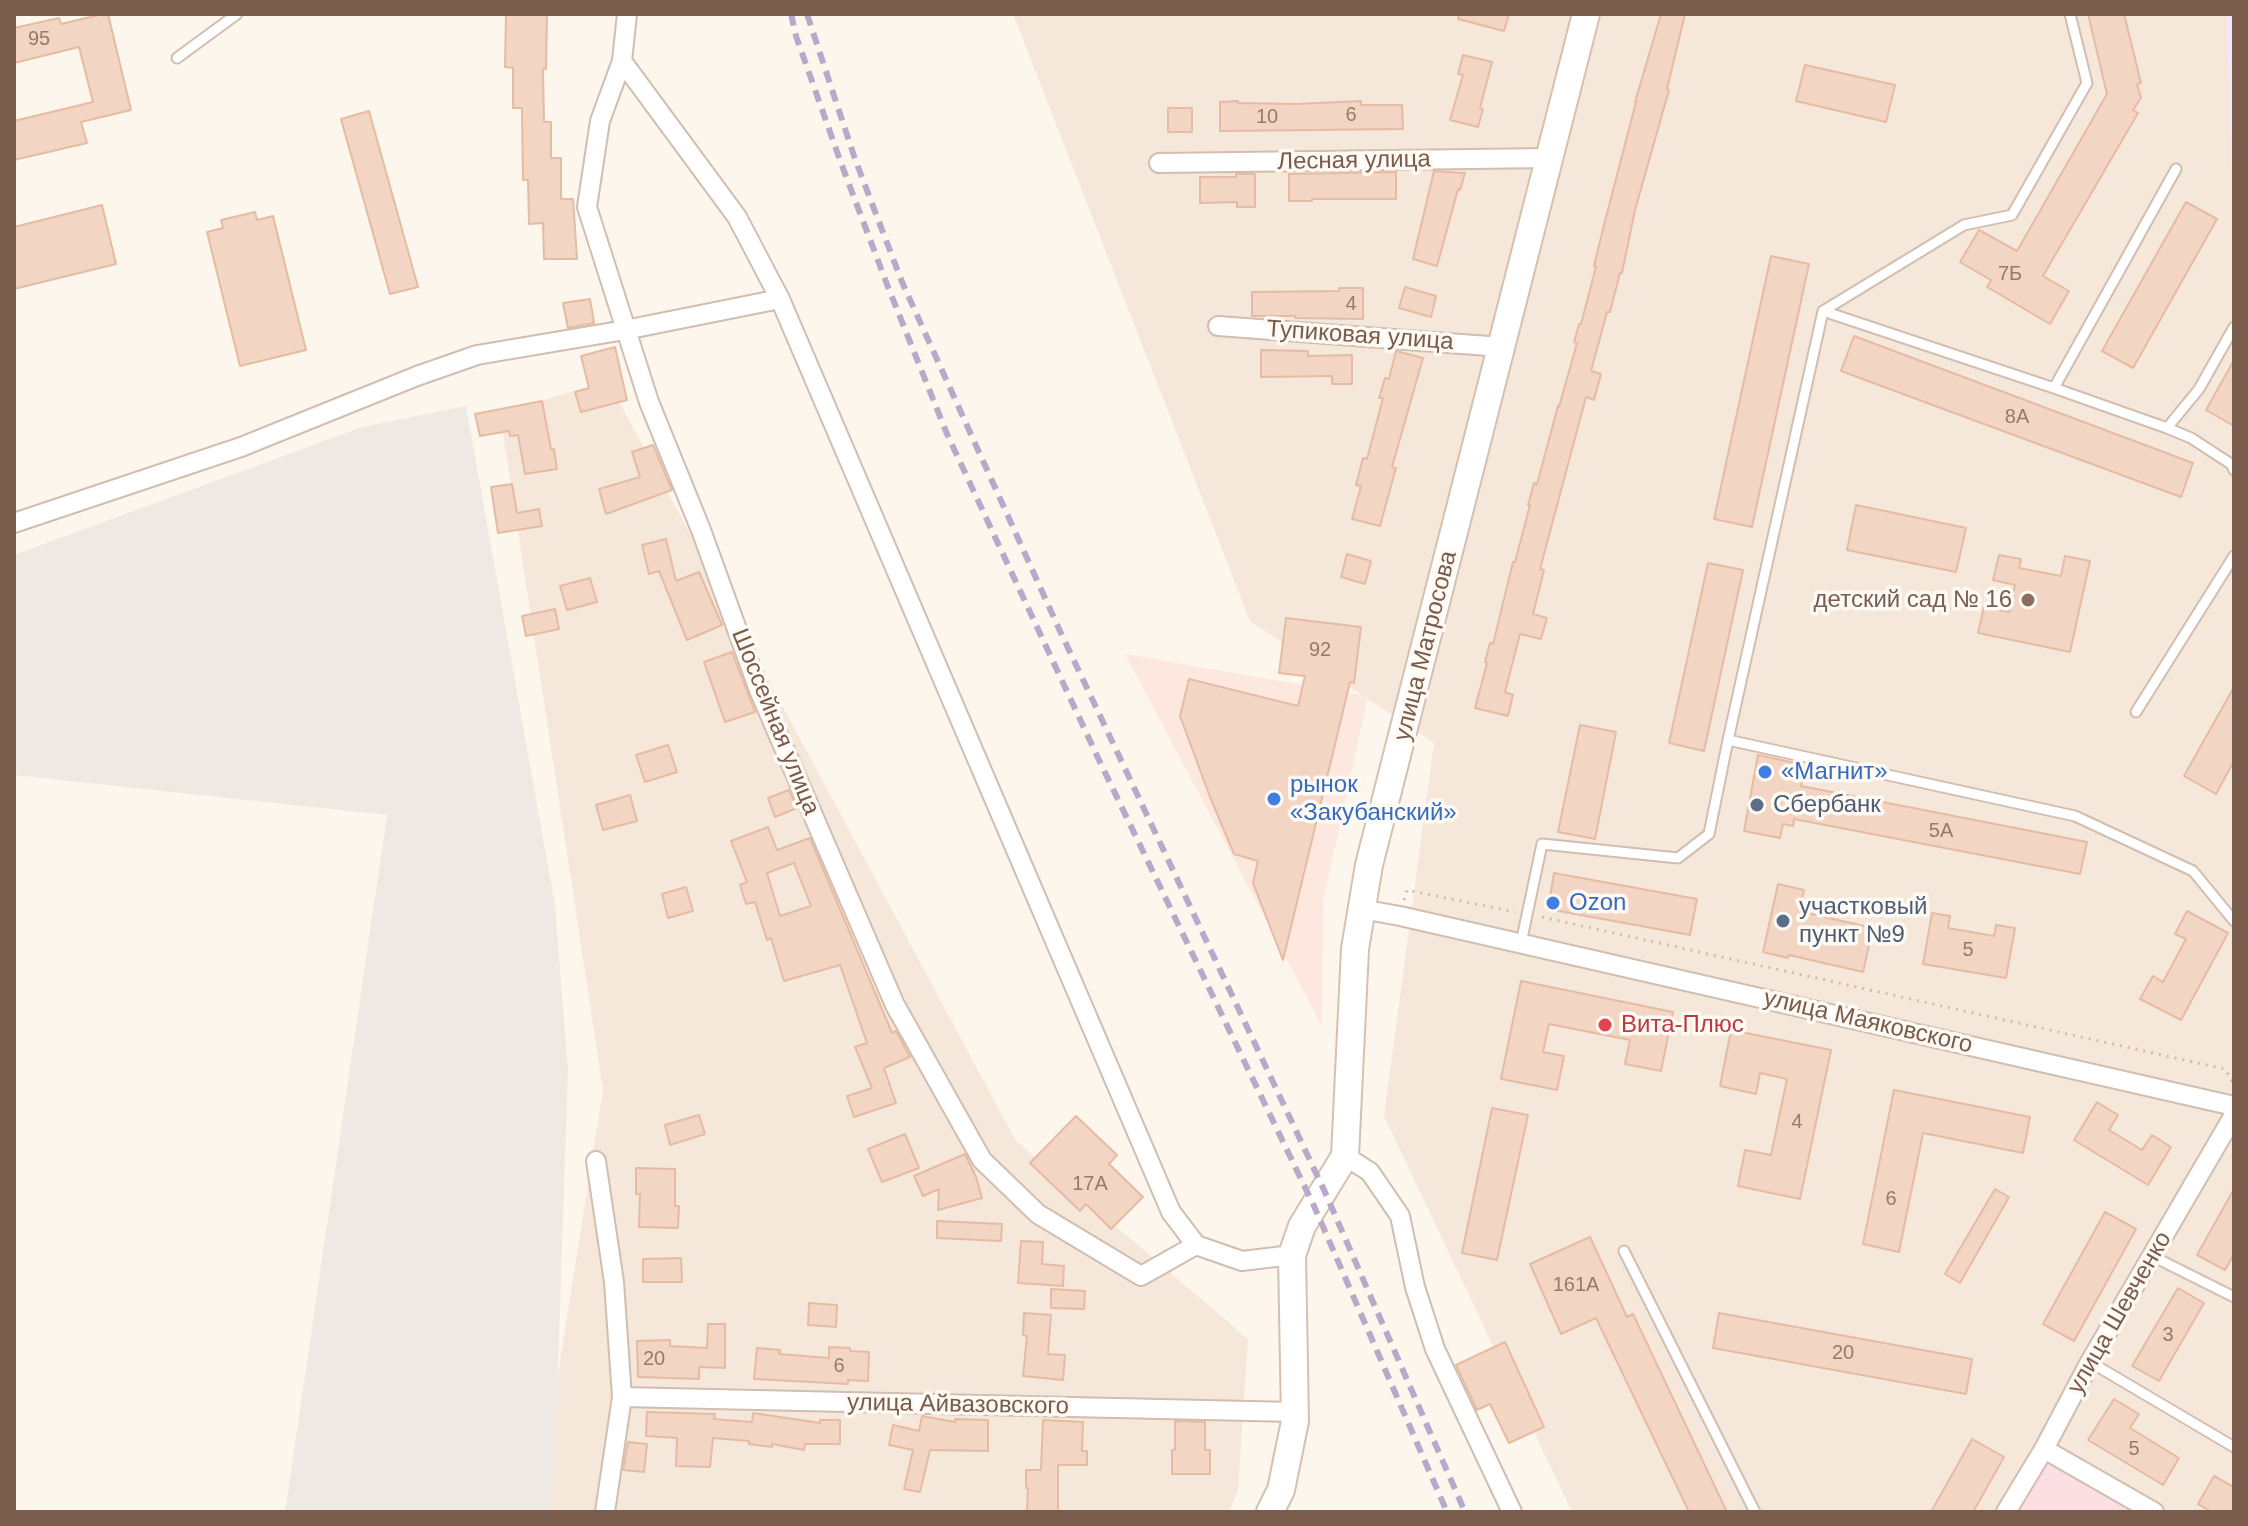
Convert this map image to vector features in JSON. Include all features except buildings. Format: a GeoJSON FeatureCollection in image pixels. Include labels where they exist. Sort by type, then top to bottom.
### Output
{"type":"FeatureCollection","features":[{"type":"Feature","properties":{"kind":"main road","name":"улица Матросова"},"geometry":{"type":"LineString","coordinates":[[1270,1512],[1281,1490],[1295,1421],[1292,1255],[1302,1226],[1345,1156],[1355,949],[1369,865],[1586,14]]}},
{"type":"Feature","properties":{"kind":"street","name":"Шоссейная улица"},"geometry":{"type":"LineString","coordinates":[[627,14],[622,61],[600,121],[587,207],[649,402],[701,530],[771,719],[895,1005],[982,1160],[1038,1214],[1141,1276],[1196,1245]]}},
{"type":"Feature","properties":{"kind":"street"},"geometry":{"type":"LineString","coordinates":[[622,61],[737,217],[780,299],[1171,1212],[1196,1245],[1242,1261],[1292,1255]]}},
{"type":"Feature","properties":{"kind":"street","name":"Лесная улица"},"geometry":{"type":"LineString","coordinates":[[1159,163],[1549,158]]}},
{"type":"Feature","properties":{"kind":"street"},"geometry":{"type":"LineString","coordinates":[[14,523],[241,447],[477,355],[780,299]]}},
{"type":"Feature","properties":{"kind":"street","name":"Тупиковая улица"},"geometry":{"type":"LineString","coordinates":[[1218,326],[1502,347]]}},
{"type":"Feature","properties":{"kind":"street","name":"улица Маяковского"},"geometry":{"type":"LineString","coordinates":[[1361,909],[2234,1106]]}},
{"type":"Feature","properties":{"kind":"street","name":"улица Шевченко"},"geometry":{"type":"LineString","coordinates":[[2006,1512],[2234,1115]]}},
{"type":"Feature","properties":{"kind":"street"},"geometry":{"type":"LineString","coordinates":[[1345,1156],[1370,1172],[1400,1216],[1415,1287],[1435,1349],[1512,1512]]}},
{"type":"Feature","properties":{"kind":"street"},"geometry":{"type":"LineString","coordinates":[[596,1161],[614,1282],[622,1397],[605,1512]]}},
{"type":"Feature","properties":{"kind":"street","name":"улица Айвазовского"},"geometry":{"type":"LineString","coordinates":[[622,1397],[1295,1412]]}},
{"type":"Feature","properties":{"kind":"street"},"geometry":{"type":"LineString","coordinates":[[2044,1449],[2154,1512]]}},
{"type":"Feature","properties":{"kind":"lane"},"geometry":{"type":"LineString","coordinates":[[177,58],[237,14]]}},
{"type":"Feature","properties":{"kind":"lane"},"geometry":{"type":"LineString","coordinates":[[1521,943],[1542,844],[1678,858],[1709,834],[1823,311],[1964,225],[2012,215],[2087,83],[2070,14]]}},
{"type":"Feature","properties":{"kind":"lane"},"geometry":{"type":"LineString","coordinates":[[2054,388],[2176,169]]}},
{"type":"Feature","properties":{"kind":"lane"},"geometry":{"type":"LineString","coordinates":[[1823,311],[2167,428],[2191,438],[2233,466]]}},
{"type":"Feature","properties":{"kind":"lane"},"geometry":{"type":"LineString","coordinates":[[2167,428],[2199,389],[2234,327]]}},
{"type":"Feature","properties":{"kind":"lane"},"geometry":{"type":"LineString","coordinates":[[2136,712],[2234,556]]}},
{"type":"Feature","properties":{"kind":"lane"},"geometry":{"type":"LineString","coordinates":[[1728,740],[2075,816],[2193,871],[2234,921]]}},
{"type":"Feature","properties":{"kind":"lane"},"geometry":{"type":"LineString","coordinates":[[1624,1251],[1755,1512]]}},
{"type":"Feature","properties":{"kind":"lane"},"geometry":{"type":"LineString","coordinates":[[2152,1256],[2234,1297]]}},
{"type":"Feature","properties":{"kind":"lane"},"geometry":{"type":"LineString","coordinates":[[2090,1362],[2234,1447]]}},
{"type":"Feature","properties":{"kind":"path"},"geometry":{"type":"LineString","coordinates":[[1400,916],[1407,890],[2225,1069],[2234,1081]]}},
{"type":"Feature","properties":{"kind":"shaded area"},"geometry":{"type":"Polygon","coordinates":[[[1013,14],[2234,14],[2234,1512],[1572,1512],[1384,1116],[1434,743],[1250,621],[1013,14]]]}},
{"type":"Feature","properties":{"kind":"shaded area"},"geometry":{"type":"Polygon","coordinates":[[[2227,14],[2234,14],[2234,173],[2231,171],[2227,14]]]}},
{"type":"Feature","properties":{"kind":"shaded area"},"geometry":{"type":"Polygon","coordinates":[[[608,381],[1016,1141],[1248,1339],[1238,1490],[1229,1512],[536,1512],[603,1090],[500,413],[608,381]]]}},
{"type":"Feature","properties":{"kind":"shaded area"},"geometry":{"type":"Polygon","coordinates":[[[466,406],[555,905],[568,1070],[553,1512],[285,1512],[387,815],[14,775],[14,555],[362,427],[466,406]]]}},
{"type":"Feature","properties":{"kind":"shaded area","name":"рынок «Закубанский»"},"geometry":{"type":"Polygon","coordinates":[[[1125,654],[1368,696],[1323,902],[1322,1026],[1125,654]]]}},
{"type":"Feature","properties":{"kind":"shaded area"},"geometry":{"type":"Polygon","coordinates":[[[2044,1449],[2155,1512],[2011,1512],[2044,1449]]]}},
{"type":"Feature","properties":{"kind":"railway"},"geometry":{"type":"LineString","coordinates":[[791,14],[841,163],[947,434],[1099,760],[1314,1206],[1447,1512]]}},
{"type":"Feature","properties":{"kind":"railway"},"geometry":{"type":"LineString","coordinates":[[807,14],[855,159],[902,282],[1060,631],[1324,1190],[1465,1512]]}},
{"type":"Feature","properties":{"kind":"place","name":"детский сад № 16"},"geometry":{"type":"Point","coordinates":[2028,600]}},
{"type":"Feature","properties":{"kind":"place","name":"«Магнит»"},"geometry":{"type":"Point","coordinates":[1765,772]}},
{"type":"Feature","properties":{"kind":"place","name":"рынок «Закубанский»"},"geometry":{"type":"Point","coordinates":[1274,799]}},
{"type":"Feature","properties":{"kind":"place","name":"Сбербанк"},"geometry":{"type":"Point","coordinates":[1757,805]}},
{"type":"Feature","properties":{"kind":"place","name":"Ozon"},"geometry":{"type":"Point","coordinates":[1553,903]}},
{"type":"Feature","properties":{"kind":"place","name":"участковый пункт №9"},"geometry":{"type":"Point","coordinates":[1783,921]}},
{"type":"Feature","properties":{"kind":"place","name":"Вита-Плюс"},"geometry":{"type":"Point","coordinates":[1605,1025]}}]}
